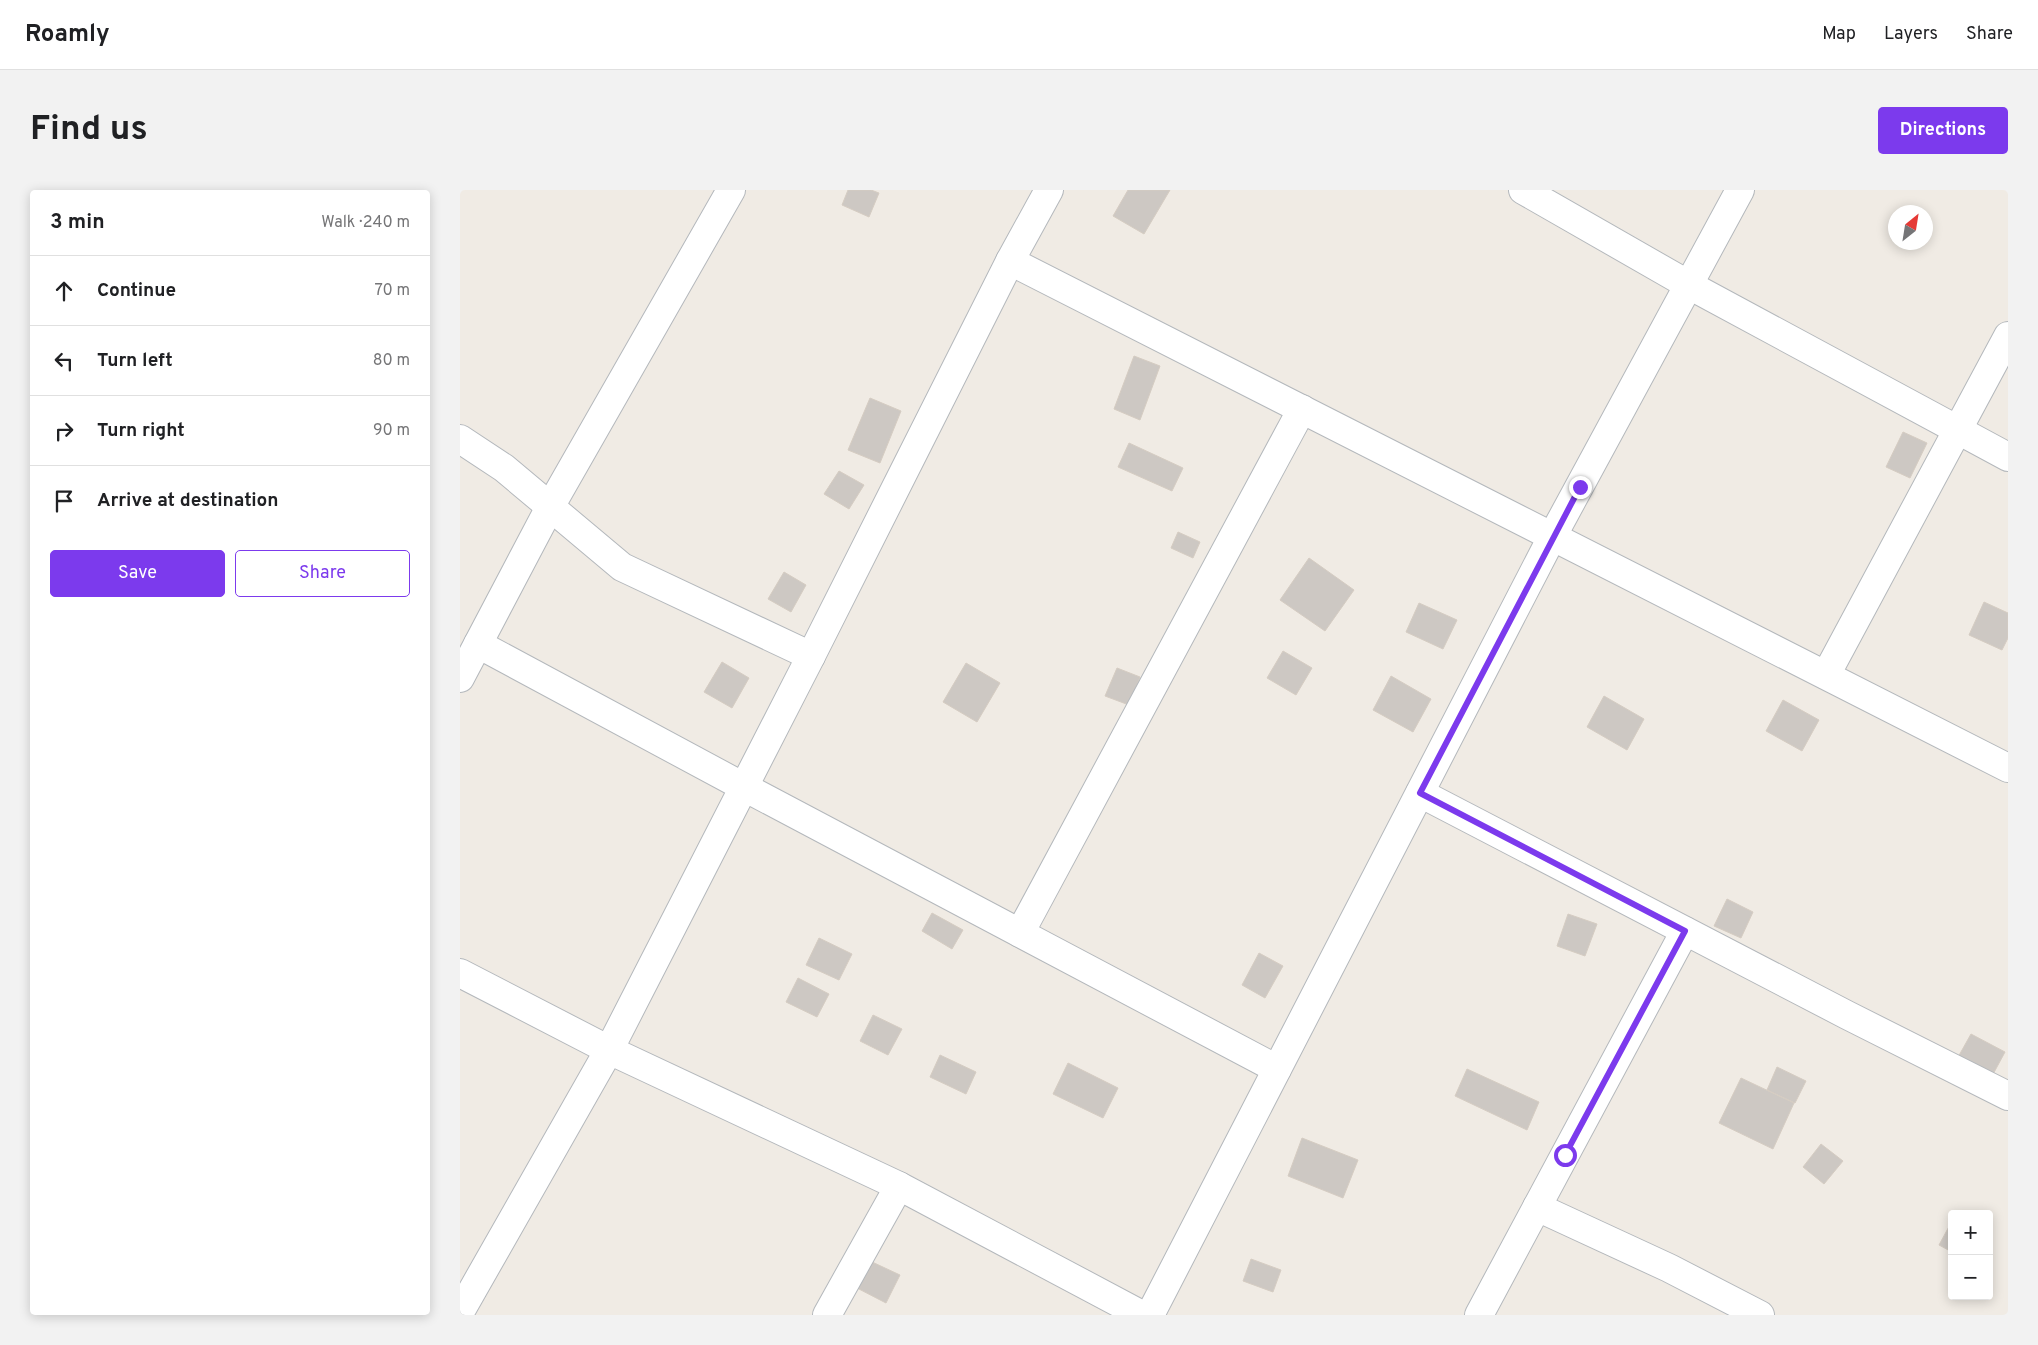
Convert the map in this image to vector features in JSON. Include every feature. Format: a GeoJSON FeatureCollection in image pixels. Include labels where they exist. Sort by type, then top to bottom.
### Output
{"type":"FeatureCollection","features":[{"type":"Feature","properties":{"kind":"street"},"geometry":{"type":"LineString","coordinates":[[460,678],[550,507],[731,190]]}},
{"type":"Feature","properties":{"kind":"street"},"geometry":{"type":"LineString","coordinates":[[460,1312],[609,1050],[811,656],[1010,261],[1049,190]]}},
{"type":"Feature","properties":{"kind":"street"},"geometry":{"type":"LineString","coordinates":[[1523,190],[1689,285],[2008,457]]}},
{"type":"Feature","properties":{"kind":"street"},"geometry":{"type":"LineString","coordinates":[[1150,1315],[1552,537],[1740,190]]}},
{"type":"Feature","properties":{"kind":"street"},"geometry":{"type":"LineString","coordinates":[[1010,261],[2008,768]]}},
{"type":"Feature","properties":{"kind":"street"},"geometry":{"type":"LineString","coordinates":[[1826,675],[2008,336]]}},
{"type":"Feature","properties":{"kind":"street"},"geometry":{"type":"LineString","coordinates":[[1020,933],[1302,409]]}},
{"type":"Feature","properties":{"kind":"street"},"geometry":{"type":"LineString","coordinates":[[460,439],[504,468],[622,568],[811,656]]}},
{"type":"Feature","properties":{"kind":"street"},"geometry":{"type":"LineString","coordinates":[[478,644],[1277,1069]]}},
{"type":"Feature","properties":{"kind":"street"},"geometry":{"type":"LineString","coordinates":[[1420,793],[1846,1015],[2008,1096]]}},
{"type":"Feature","properties":{"kind":"street"},"geometry":{"type":"LineString","coordinates":[[1479,1315],[1685,931]]}},
{"type":"Feature","properties":{"kind":"street"},"geometry":{"type":"LineString","coordinates":[[460,973],[609,1050],[899,1186],[1142,1315]]}},
{"type":"Feature","properties":{"kind":"street"},"geometry":{"type":"LineString","coordinates":[[827,1315],[899,1186]]}},
{"type":"Feature","properties":{"kind":"street"},"geometry":{"type":"LineString","coordinates":[[1537,1207],[1669,1268],[1760,1315]]}},
{"type":"Feature","properties":{"kind":"building"},"geometry":{"type":"Polygon","coordinates":[[[848,190],[871,190],[879,193],[869,217],[842,205],[848,190]]]}},
{"type":"Feature","properties":{"kind":"building"},"geometry":{"type":"Polygon","coordinates":[[[1128,190],[1170,190],[1144,234],[1113,216],[1128,190]]]}},
{"type":"Feature","properties":{"kind":"building"},"geometry":{"type":"Polygon","coordinates":[[[1134,356],[1160,366],[1140,420],[1114,409],[1134,356]]]}},
{"type":"Feature","properties":{"kind":"building"},"geometry":{"type":"Polygon","coordinates":[[[870,398],[901,411],[880,463],[848,450],[870,398]]]}},
{"type":"Feature","properties":{"kind":"building"},"geometry":{"type":"Polygon","coordinates":[[[1903,432],[1927,443],[1910,478],[1886,467],[1903,432]]]}},
{"type":"Feature","properties":{"kind":"building"},"geometry":{"type":"Polygon","coordinates":[[[1129,443],[1183,468],[1172,491],[1118,467],[1129,443]]]}},
{"type":"Feature","properties":{"kind":"building"},"geometry":{"type":"Polygon","coordinates":[[[839,471],[864,485],[849,509],[824,494],[839,471]]]}},
{"type":"Feature","properties":{"kind":"building"},"geometry":{"type":"Polygon","coordinates":[[[1178,532],[1200,542],[1193,558],[1171,548],[1178,532]]]}},
{"type":"Feature","properties":{"kind":"building"},"geometry":{"type":"Polygon","coordinates":[[[1309,558],[1354,590],[1325,631],[1280,600],[1309,558]]]}},
{"type":"Feature","properties":{"kind":"building"},"geometry":{"type":"Polygon","coordinates":[[[784,572],[806,585],[791,612],[768,599],[784,572]]]}},
{"type":"Feature","properties":{"kind":"building"},"geometry":{"type":"Polygon","coordinates":[[[1984,602],[2008,613],[2008,638],[2002,650],[1969,635],[1984,602]]]}},
{"type":"Feature","properties":{"kind":"building"},"geometry":{"type":"Polygon","coordinates":[[[1419,603],[1457,620],[1443,649],[1406,632],[1419,603]]]}},
{"type":"Feature","properties":{"kind":"building"},"geometry":{"type":"Polygon","coordinates":[[[1283,651],[1312,668],[1296,695],[1267,678],[1283,651]]]}},
{"type":"Feature","properties":{"kind":"building"},"geometry":{"type":"Polygon","coordinates":[[[722,662],[749,678],[732,708],[704,692],[722,662]]]}},
{"type":"Feature","properties":{"kind":"building"},"geometry":{"type":"Polygon","coordinates":[[[966,663],[1000,683],[977,722],[943,702],[966,663]]]}},
{"type":"Feature","properties":{"kind":"building"},"geometry":{"type":"Polygon","coordinates":[[[1117,668],[1140,677],[1129,705],[1105,696],[1117,668]]]}},
{"type":"Feature","properties":{"kind":"building"},"geometry":{"type":"Polygon","coordinates":[[[1391,676],[1431,699],[1413,732],[1373,710],[1391,676]]]}},
{"type":"Feature","properties":{"kind":"building"},"geometry":{"type":"Polygon","coordinates":[[[1604,696],[1644,719],[1627,750],[1587,727],[1604,696]]]}},
{"type":"Feature","properties":{"kind":"building"},"geometry":{"type":"Polygon","coordinates":[[[1783,700],[1819,720],[1802,751],[1766,731],[1783,700]]]}},
{"type":"Feature","properties":{"kind":"building"},"geometry":{"type":"Polygon","coordinates":[[[1727,899],[1753,912],[1741,938],[1714,926],[1727,899]]]}},
{"type":"Feature","properties":{"kind":"building"},"geometry":{"type":"Polygon","coordinates":[[[932,913],[963,930],[952,949],[922,931],[932,913]]]}},
{"type":"Feature","properties":{"kind":"building"},"geometry":{"type":"Polygon","coordinates":[[[1568,914],[1597,924],[1585,956],[1557,946],[1568,914]]]}},
{"type":"Feature","properties":{"kind":"building"},"geometry":{"type":"Polygon","coordinates":[[[819,938],[852,954],[839,980],[806,965],[819,938]]]}},
{"type":"Feature","properties":{"kind":"building"},"geometry":{"type":"Polygon","coordinates":[[[1259,953],[1283,966],[1265,998],[1242,985],[1259,953]]]}},
{"type":"Feature","properties":{"kind":"building"},"geometry":{"type":"Polygon","coordinates":[[[798,978],[829,994],[817,1017],[786,1002],[798,978]]]}},
{"type":"Feature","properties":{"kind":"building"},"geometry":{"type":"Polygon","coordinates":[[[873,1015],[902,1029],[888,1055],[860,1041],[873,1015]]]}},
{"type":"Feature","properties":{"kind":"building"},"geometry":{"type":"Polygon","coordinates":[[[1971,1034],[2005,1052],[1991,1078],[1957,1059],[1971,1034]]]}},
{"type":"Feature","properties":{"kind":"building"},"geometry":{"type":"Polygon","coordinates":[[[940,1055],[976,1072],[966,1094],[930,1077],[940,1055]]]}},
{"type":"Feature","properties":{"kind":"building"},"geometry":{"type":"Polygon","coordinates":[[[1068,1063],[1118,1088],[1103,1118],[1053,1094],[1068,1063]]]}},
{"type":"Feature","properties":{"kind":"building"},"geometry":{"type":"Polygon","coordinates":[[[1777,1067],[1806,1081],[1795,1103],[1767,1090],[1777,1067]]]}},
{"type":"Feature","properties":{"kind":"building"},"geometry":{"type":"Polygon","coordinates":[[[1467,1069],[1539,1102],[1527,1130],[1455,1096],[1467,1069]]]}},
{"type":"Feature","properties":{"kind":"building"},"geometry":{"type":"Polygon","coordinates":[[[1741,1078],[1794,1103],[1773,1149],[1719,1123],[1741,1078]]]}},
{"type":"Feature","properties":{"kind":"building"},"geometry":{"type":"Polygon","coordinates":[[[1302,1138],[1358,1160],[1343,1198],[1288,1176],[1302,1138]]]}},
{"type":"Feature","properties":{"kind":"building"},"geometry":{"type":"Polygon","coordinates":[[[1821,1144],[1843,1161],[1824,1184],[1803,1167],[1821,1144]]]}},
{"type":"Feature","properties":{"kind":"building"},"geometry":{"type":"Polygon","coordinates":[[[1948,1228],[1948,1250],[1939,1245],[1948,1228]]]}},
{"type":"Feature","properties":{"kind":"building"},"geometry":{"type":"Polygon","coordinates":[[[1251,1259],[1281,1270],[1273,1292],[1243,1281],[1251,1259]]]}},
{"type":"Feature","properties":{"kind":"building"},"geometry":{"type":"Polygon","coordinates":[[[870,1261],[900,1275],[886,1303],[857,1288],[870,1261]]]}},
{"type":"Feature","properties":{"kind":"route"},"geometry":{"type":"LineString","coordinates":[[1565,1155],[1685,931],[1420,793],[1552,537],[1580,487]]}}]}
